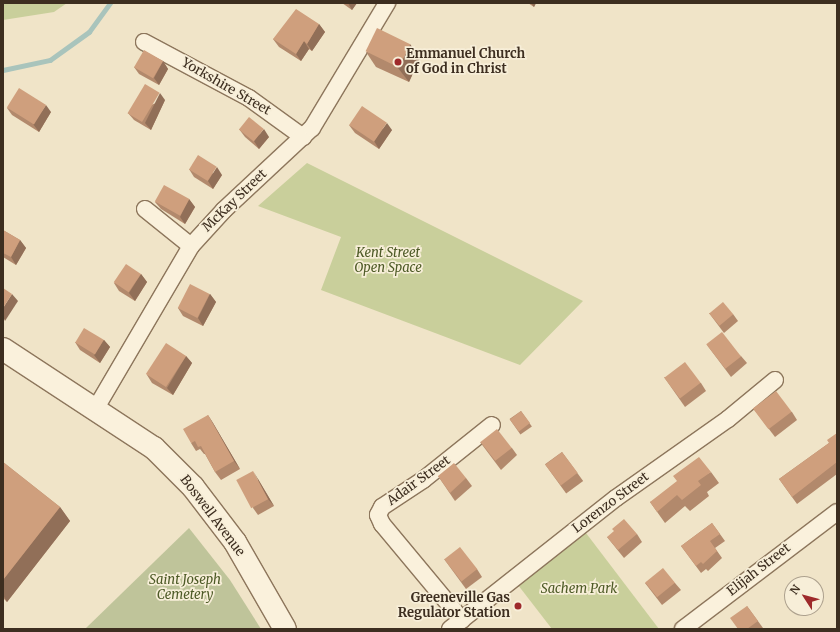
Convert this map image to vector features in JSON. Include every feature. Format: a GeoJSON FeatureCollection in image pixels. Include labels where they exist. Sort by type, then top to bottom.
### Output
{"type":"FeatureCollection","features":[{"type":"Feature","properties":{"kind":"main road","name":"Boswell Avenue"},"geometry":{"type":"LineString","coordinates":[[3,349],[96,408],[154,448],[193,487],[235,542],[285,629]]}},
{"type":"Feature","properties":{"kind":"street","name":"McKay Street"},"geometry":{"type":"LineString","coordinates":[[96,408],[191,246],[224,210],[304,137],[322,114],[387,3]]}},
{"type":"Feature","properties":{"kind":"street","name":"Yorkshire Street"},"geometry":{"type":"LineString","coordinates":[[144,42],[249,98],[304,137]]}},
{"type":"Feature","properties":{"kind":"street"},"geometry":{"type":"LineString","coordinates":[[145,209],[191,246]]}},
{"type":"Feature","properties":{"kind":"street","name":"Lorenzo Street"},"geometry":{"type":"LineString","coordinates":[[456,624],[616,498],[728,418],[776,380]]}},
{"type":"Feature","properties":{"kind":"street","name":"Adair Street"},"geometry":{"type":"LineString","coordinates":[[456,624],[382,524],[378,515],[382,508],[423,480],[492,425]]}},
{"type":"Feature","properties":{"kind":"street","name":"Elijah Street"},"geometry":{"type":"LineString","coordinates":[[683,629],[837,512]]}},
{"type":"Feature","properties":{"kind":"green space"},"geometry":{"type":"Polygon","coordinates":[[[3,3],[67,3],[54,12],[3,20],[3,3]]]}},
{"type":"Feature","properties":{"kind":"green space","name":"Kent Street Open Space"},"geometry":{"type":"Polygon","coordinates":[[[307,163],[583,301],[520,365],[321,290],[341,237],[258,206],[307,163]]]}},
{"type":"Feature","properties":{"kind":"green space","name":"Saint Joseph Cemetery"},"geometry":{"type":"Polygon","coordinates":[[[189,528],[230,580],[261,629],[85,629],[189,528]]]}},
{"type":"Feature","properties":{"kind":"green space","name":"Sachem Park"},"geometry":{"type":"Polygon","coordinates":[[[586,533],[659,629],[552,629],[518,585],[586,533]]]}},
{"type":"Feature","properties":{"kind":"building"},"geometry":{"type":"Polygon","coordinates":[[[296,9],[319,24],[307,44],[304,41],[296,54],[273,39],[296,9]]]}},
{"type":"Feature","properties":{"kind":"building"},"geometry":{"type":"Polygon","coordinates":[[[377,28],[410,44],[399,68],[366,51],[377,28]]]}},
{"type":"Feature","properties":{"kind":"building"},"geometry":{"type":"Polygon","coordinates":[[[144,50],[163,61],[153,78],[134,67],[144,50]]]}},
{"type":"Feature","properties":{"kind":"building"},"geometry":{"type":"Polygon","coordinates":[[[145,84],[160,93],[142,122],[127,113],[145,84]]]}},
{"type":"Feature","properties":{"kind":"building"},"geometry":{"type":"Polygon","coordinates":[[[19,88],[46,105],[34,124],[7,108],[19,88]]]}},
{"type":"Feature","properties":{"kind":"building"},"geometry":{"type":"Polygon","coordinates":[[[362,106],[387,123],[374,142],[349,125],[362,106]]]}},
{"type":"Feature","properties":{"kind":"building"},"geometry":{"type":"Polygon","coordinates":[[[249,117],[264,129],[254,141],[239,129],[249,117]]]}},
{"type":"Feature","properties":{"kind":"building"},"geometry":{"type":"Polygon","coordinates":[[[198,155],[217,167],[208,181],[189,169],[198,155]]]}},
{"type":"Feature","properties":{"kind":"building"},"geometry":{"type":"Polygon","coordinates":[[[164,185],[189,199],[180,216],[155,202],[164,185]]]}},
{"type":"Feature","properties":{"kind":"building"},"geometry":{"type":"Polygon","coordinates":[[[3,230],[20,240],[11,257],[3,253],[3,230]]]}},
{"type":"Feature","properties":{"kind":"building"},"geometry":{"type":"Polygon","coordinates":[[[126,264],[141,274],[129,292],[114,282],[126,264]]]}},
{"type":"Feature","properties":{"kind":"building"},"geometry":{"type":"Polygon","coordinates":[[[190,284],[210,294],[197,318],[178,308],[190,284]]]}},
{"type":"Feature","properties":{"kind":"building"},"geometry":{"type":"Polygon","coordinates":[[[3,288],[12,294],[3,308],[3,288]]]}},
{"type":"Feature","properties":{"kind":"building"},"geometry":{"type":"Polygon","coordinates":[[[723,302],[733,314],[719,326],[709,314],[723,302]]]}},
{"type":"Feature","properties":{"kind":"building"},"geometry":{"type":"Polygon","coordinates":[[[84,328],[104,340],[95,354],[75,343],[84,328]]]}},
{"type":"Feature","properties":{"kind":"building"},"geometry":{"type":"Polygon","coordinates":[[[722,332],[741,356],[725,369],[706,344],[722,332]]]}},
{"type":"Feature","properties":{"kind":"building"},"geometry":{"type":"Polygon","coordinates":[[[166,343],[186,356],[166,387],[146,374],[166,343]]]}},
{"type":"Feature","properties":{"kind":"building"},"geometry":{"type":"Polygon","coordinates":[[[685,362],[701,383],[680,398],[664,378],[685,362]]]}},
{"type":"Feature","properties":{"kind":"building"},"geometry":{"type":"Polygon","coordinates":[[[776,391],[792,412],[768,429],[753,408],[776,391]]]}},
{"type":"Feature","properties":{"kind":"building"},"geometry":{"type":"Polygon","coordinates":[[[521,411],[530,423],[519,431],[510,419],[521,411]]]}},
{"type":"Feature","properties":{"kind":"building"},"geometry":{"type":"Polygon","coordinates":[[[208,415],[234,461],[215,472],[201,446],[198,447],[195,441],[191,443],[183,429],[208,415]]]}},
{"type":"Feature","properties":{"kind":"building"},"geometry":{"type":"Polygon","coordinates":[[[497,429],[512,448],[495,461],[480,442],[497,429]]]}},
{"type":"Feature","properties":{"kind":"building"},"geometry":{"type":"Polygon","coordinates":[[[837,433],[837,462],[792,497],[779,479],[829,443],[827,440],[837,433]]]}},
{"type":"Feature","properties":{"kind":"building"},"geometry":{"type":"Polygon","coordinates":[[[562,452],[578,473],[561,485],[545,465],[562,452]]]}},
{"type":"Feature","properties":{"kind":"building"},"geometry":{"type":"Polygon","coordinates":[[[699,457],[711,472],[698,481],[701,485],[682,500],[677,495],[657,512],[650,502],[677,481],[673,476],[699,457]]]}},
{"type":"Feature","properties":{"kind":"building"},"geometry":{"type":"Polygon","coordinates":[[[3,462],[60,507],[3,580],[3,462]]]}},
{"type":"Feature","properties":{"kind":"building"},"geometry":{"type":"Polygon","coordinates":[[[454,463],[466,478],[450,493],[438,476],[454,463]]]}},
{"type":"Feature","properties":{"kind":"building"},"geometry":{"type":"Polygon","coordinates":[[[253,471],[268,499],[251,508],[236,480],[253,471]]]}},
{"type":"Feature","properties":{"kind":"building"},"geometry":{"type":"Polygon","coordinates":[[[624,519],[637,534],[618,550],[607,537],[614,531],[612,529],[624,519]]]}},
{"type":"Feature","properties":{"kind":"building"},"geometry":{"type":"Polygon","coordinates":[[[712,523],[720,534],[710,541],[717,551],[703,564],[701,562],[696,566],[681,546],[712,523]]]}},
{"type":"Feature","properties":{"kind":"building"},"geometry":{"type":"Polygon","coordinates":[[[460,547],[477,569],[461,581],[444,559],[460,547]]]}},
{"type":"Feature","properties":{"kind":"building"},"geometry":{"type":"Polygon","coordinates":[[[663,568],[675,583],[657,597],[645,582],[663,568]]]}},
{"type":"Feature","properties":{"kind":"building"},"geometry":{"type":"Polygon","coordinates":[[[747,606],[758,621],[747,629],[738,629],[730,618],[747,606]]]}},
{"type":"Feature","properties":{"kind":"waterway"},"geometry":{"type":"LineString","coordinates":[[3,70],[50,60],[89,32],[110,3]]}},
{"type":"Feature","properties":{"kind":"place","name":"Emmanuel Church of God in Christ"},"geometry":{"type":"Point","coordinates":[398,62]}},
{"type":"Feature","properties":{"kind":"place","name":"Greeneville Gas Regulator Station"},"geometry":{"type":"Point","coordinates":[518,606]}}]}
